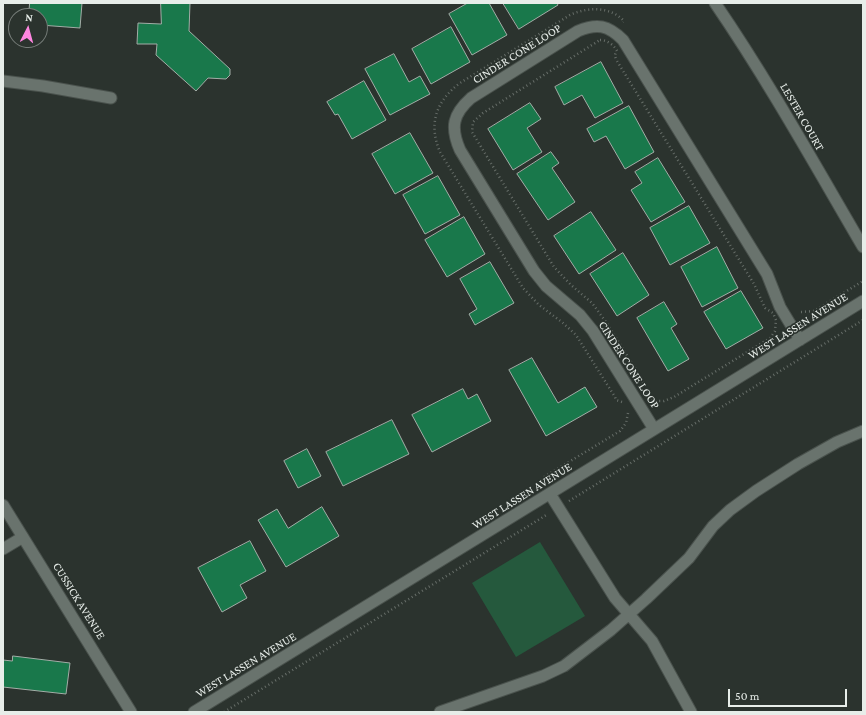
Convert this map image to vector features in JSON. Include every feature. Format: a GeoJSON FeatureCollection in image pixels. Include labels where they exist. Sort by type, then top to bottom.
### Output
{"type":"FeatureCollection","features":[{"type":"Feature","properties":{"kind":"street","name":"LESTER COURT"},"geometry":{"type":"LineString","coordinates":[[715,3],[764,78],[863,247]]}},
{"type":"Feature","properties":{"kind":"street","name":"CINDER CONE LOOP"},"geometry":{"type":"LineString","coordinates":[[654,429],[593,331],[580,315],[546,286],[534,271],[460,150],[454,133],[456,115],[461,106],[471,98],[578,31],[587,27],[606,27],[622,40],[767,274],[780,307],[800,340]]}},
{"type":"Feature","properties":{"kind":"street"},"geometry":{"type":"LineString","coordinates":[[3,81],[43,86],[111,98]]}},
{"type":"Feature","properties":{"kind":"street","name":"WEST LASSEN AVENUE"},"geometry":{"type":"LineString","coordinates":[[194,712],[863,301]]}},
{"type":"Feature","properties":{"kind":"street"},"geometry":{"type":"LineString","coordinates":[[440,712],[553,672],[575,658],[628,614],[684,562],[713,526],[730,510],[798,464],[837,442],[863,431]]}},
{"type":"Feature","properties":{"kind":"street"},"geometry":{"type":"LineString","coordinates":[[550,494],[615,598],[652,641],[692,712]]}},
{"type":"Feature","properties":{"kind":"street","name":"CUSSICK AVENUE"},"geometry":{"type":"LineString","coordinates":[[3,505],[131,712]]}},
{"type":"Feature","properties":{"kind":"street"},"geometry":{"type":"LineString","coordinates":[[3,549],[23,537]]}},
{"type":"Feature","properties":{"kind":"path"},"geometry":{"type":"LineString","coordinates":[[611,44],[624,21],[615,13],[592,9],[583,10],[570,15],[453,88],[440,104],[435,118],[434,132],[440,152],[523,288],[539,305],[576,335],[615,398],[625,404]]}},
{"type":"Feature","properties":{"kind":"path"},"geometry":{"type":"LineString","coordinates":[[600,40],[611,44],[617,51],[615,56],[617,61],[754,284],[765,308],[773,313],[776,320],[775,331],[770,338],[674,397],[664,401],[652,400],[647,395],[642,379],[606,322],[592,304],[565,280],[554,267],[472,132],[473,122],[483,113],[600,40]]}},
{"type":"Feature","properties":{"kind":"path"},"geometry":{"type":"LineString","coordinates":[[801,312],[814,311],[863,281]]}},
{"type":"Feature","properties":{"kind":"path"},"geometry":{"type":"LineString","coordinates":[[224,712],[863,320]]}},
{"type":"Feature","properties":{"kind":"path"},"geometry":{"type":"LineString","coordinates":[[544,477],[620,431],[626,423],[628,410]]}},
{"type":"Feature","properties":{"kind":"green space"},"geometry":{"type":"Polygon","coordinates":[[[540,542],[585,616],[516,657],[472,583],[540,542]]]}},
{"type":"Feature","properties":{"kind":"building"},"geometry":{"type":"Polygon","coordinates":[[[30,3],[82,3],[80,28],[48,26],[48,8],[30,8],[30,3]]]}},
{"type":"Feature","properties":{"kind":"building"},"geometry":{"type":"Polygon","coordinates":[[[161,3],[190,3],[189,31],[230,69],[230,75],[226,79],[208,78],[196,91],[156,55],[157,44],[137,44],[138,23],[161,24],[161,3]]]}},
{"type":"Feature","properties":{"kind":"building"},"geometry":{"type":"Polygon","coordinates":[[[468,3],[489,3],[507,35],[472,55],[449,14],[468,3]]]}},
{"type":"Feature","properties":{"kind":"building"},"geometry":{"type":"Polygon","coordinates":[[[503,3],[557,3],[558,5],[519,29],[503,3]]]}},
{"type":"Feature","properties":{"kind":"building"},"geometry":{"type":"Polygon","coordinates":[[[451,27],[470,62],[431,84],[412,49],[451,27]]]}},
{"type":"Feature","properties":{"kind":"building"},"geometry":{"type":"Polygon","coordinates":[[[394,54],[409,82],[420,76],[430,94],[390,115],[365,69],[394,54]]]}},
{"type":"Feature","properties":{"kind":"building"},"geometry":{"type":"Polygon","coordinates":[[[601,62],[623,103],[595,118],[582,95],[564,105],[555,87],[601,62]]]}},
{"type":"Feature","properties":{"kind":"building"},"geometry":{"type":"Polygon","coordinates":[[[364,81],[386,120],[352,139],[338,114],[335,115],[327,102],[364,81]]]}},
{"type":"Feature","properties":{"kind":"building"},"geometry":{"type":"Polygon","coordinates":[[[530,103],[541,119],[527,128],[542,152],[513,170],[488,129],[530,103]]]}},
{"type":"Feature","properties":{"kind":"building"},"geometry":{"type":"Polygon","coordinates":[[[629,106],[654,152],[625,169],[606,136],[594,142],[587,129],[629,106]]]}},
{"type":"Feature","properties":{"kind":"building"},"geometry":{"type":"Polygon","coordinates":[[[410,133],[433,173],[395,194],[372,154],[410,133]]]}},
{"type":"Feature","properties":{"kind":"building"},"geometry":{"type":"Polygon","coordinates":[[[551,152],[559,163],[552,168],[575,202],[548,220],[517,174],[551,152]]]}},
{"type":"Feature","properties":{"kind":"building"},"geometry":{"type":"Polygon","coordinates":[[[658,158],[685,202],[651,222],[631,190],[642,183],[635,172],[658,158]]]}},
{"type":"Feature","properties":{"kind":"building"},"geometry":{"type":"Polygon","coordinates":[[[438,176],[460,215],[425,234],[403,195],[438,176]]]}},
{"type":"Feature","properties":{"kind":"building"},"geometry":{"type":"Polygon","coordinates":[[[689,206],[710,243],[670,265],[650,228],[689,206]]]}},
{"type":"Feature","properties":{"kind":"building"},"geometry":{"type":"Polygon","coordinates":[[[591,212],[616,250],[579,274],[554,236],[591,212]]]}},
{"type":"Feature","properties":{"kind":"building"},"geometry":{"type":"Polygon","coordinates":[[[464,217],[485,254],[447,277],[425,240],[464,217]]]}},
{"type":"Feature","properties":{"kind":"building"},"geometry":{"type":"Polygon","coordinates":[[[717,247],[738,288],[702,307],[681,267],[717,247]]]}},
{"type":"Feature","properties":{"kind":"building"},"geometry":{"type":"Polygon","coordinates":[[[623,253],[649,295],[617,316],[590,274],[623,253]]]}},
{"type":"Feature","properties":{"kind":"building"},"geometry":{"type":"Polygon","coordinates":[[[490,262],[514,303],[475,325],[469,314],[477,309],[460,279],[490,262]]]}},
{"type":"Feature","properties":{"kind":"building"},"geometry":{"type":"Polygon","coordinates":[[[741,291],[763,328],[726,349],[704,312],[741,291]]]}},
{"type":"Feature","properties":{"kind":"building"},"geometry":{"type":"Polygon","coordinates":[[[664,302],[677,324],[671,328],[689,359],[668,371],[637,318],[664,302]]]}},
{"type":"Feature","properties":{"kind":"building"},"geometry":{"type":"Polygon","coordinates":[[[532,358],[558,403],[585,387],[597,407],[546,436],[509,370],[532,358]]]}},
{"type":"Feature","properties":{"kind":"building"},"geometry":{"type":"Polygon","coordinates":[[[463,389],[468,399],[477,394],[491,421],[432,452],[412,415],[463,389]]]}},
{"type":"Feature","properties":{"kind":"building"},"geometry":{"type":"Polygon","coordinates":[[[392,420],[409,454],[343,486],[326,452],[392,420]]]}},
{"type":"Feature","properties":{"kind":"building"},"geometry":{"type":"Polygon","coordinates":[[[307,449],[321,476],[298,488],[284,461],[307,449]]]}},
{"type":"Feature","properties":{"kind":"building"},"geometry":{"type":"Polygon","coordinates":[[[322,507],[339,536],[286,567],[258,520],[277,509],[288,528],[322,507]]]}},
{"type":"Feature","properties":{"kind":"building"},"geometry":{"type":"Polygon","coordinates":[[[250,541],[266,571],[240,585],[247,598],[222,612],[198,568],[250,541]]]}},
{"type":"Feature","properties":{"kind":"building"},"geometry":{"type":"Polygon","coordinates":[[[13,656],[70,663],[66,694],[3,687],[3,660],[12,661],[13,656]]]}}]}
